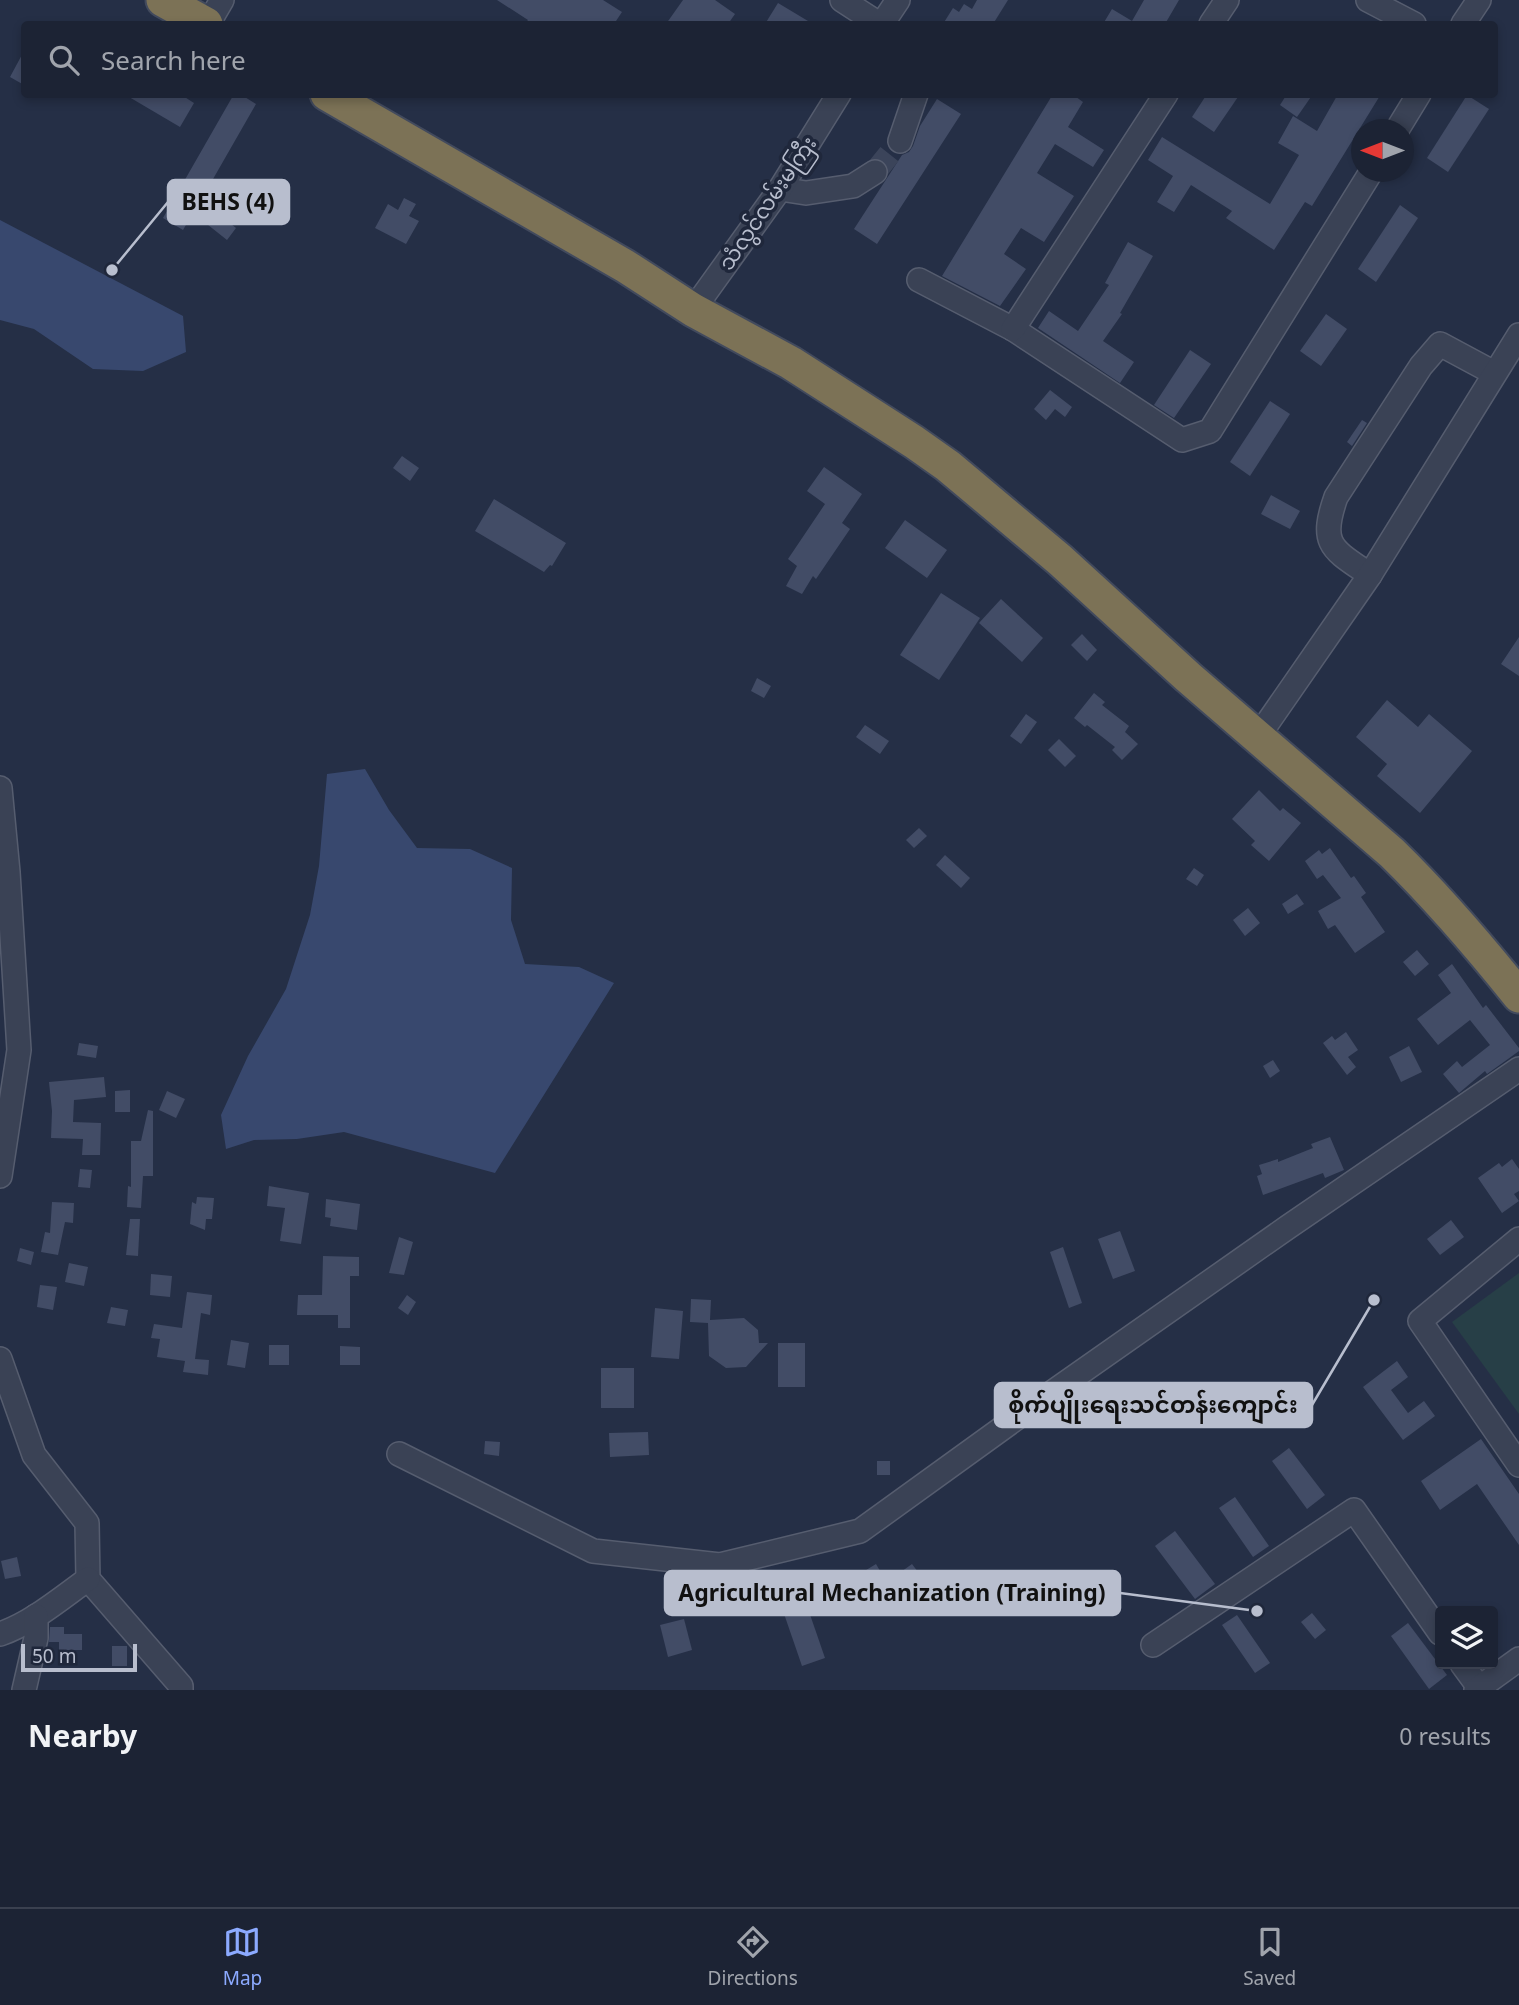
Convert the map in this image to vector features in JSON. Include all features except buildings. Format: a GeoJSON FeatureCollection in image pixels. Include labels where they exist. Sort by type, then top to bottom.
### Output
{"type":"FeatureCollection","features":[{"type":"Feature","properties":{"kind":"highway"},"geometry":{"type":"LineString","coordinates":[[163,0],[202,21]]}},
{"type":"Feature","properties":{"kind":"highway"},"geometry":{"type":"LineString","coordinates":[[334,98],[614,260],[693,310],[791,363],[878,417],[948,466],[1392,853],[1476,942],[1519,996]]}},
{"type":"Feature","properties":{"kind":"street"},"geometry":{"type":"LineString","coordinates":[[209,21],[222,0]]}},
{"type":"Feature","properties":{"kind":"street"},"geometry":{"type":"LineString","coordinates":[[842,0],[876,21]]}},
{"type":"Feature","properties":{"kind":"street"},"geometry":{"type":"LineString","coordinates":[[883,21],[898,0]]}},
{"type":"Feature","properties":{"kind":"street"},"geometry":{"type":"LineString","coordinates":[[1214,21],[1227,0]]}},
{"type":"Feature","properties":{"kind":"street"},"geometry":{"type":"LineString","coordinates":[[1368,0],[1408,21]]}},
{"type":"Feature","properties":{"kind":"street"},"geometry":{"type":"LineString","coordinates":[[1465,21],[1479,0]]}},
{"type":"Feature","properties":{"kind":"street","name":"သံလွင်လမ်းမကြီး"},"geometry":{"type":"LineString","coordinates":[[693,310],[780,189],[837,98]]}},
{"type":"Feature","properties":{"kind":"street"},"geometry":{"type":"LineString","coordinates":[[900,141],[915,98]]}},
{"type":"Feature","properties":{"kind":"street"},"geometry":{"type":"LineString","coordinates":[[1013,329],[1163,98]]}},
{"type":"Feature","properties":{"kind":"street"},"geometry":{"type":"LineString","coordinates":[[1404,119],[1417,98]]}},
{"type":"Feature","properties":{"kind":"street"},"geometry":{"type":"LineString","coordinates":[[780,189],[806,193],[853,187],[875,172]]}},
{"type":"Feature","properties":{"kind":"street"},"geometry":{"type":"LineString","coordinates":[[919,280],[1013,329],[1182,440],[1210,431],[1365,182]]}},
{"type":"Feature","properties":{"kind":"street"},"geometry":{"type":"LineString","coordinates":[[1257,738],[1370,575],[1519,335]]}},
{"type":"Feature","properties":{"kind":"street"},"geometry":{"type":"LineString","coordinates":[[1370,575],[1340,554],[1328,538],[1328,519],[1336,497],[1421,366],[1440,344],[1494,373]]}},
{"type":"Feature","properties":{"kind":"street"},"geometry":{"type":"LineString","coordinates":[[0,788],[8,872],[9,1046],[0,1176]]}},
{"type":"Feature","properties":{"kind":"street"},"geometry":{"type":"LineString","coordinates":[[399,1454],[593,1550],[720,1564],[860,1531],[1254,1251],[1519,1069]]}},
{"type":"Feature","properties":{"kind":"street"},"geometry":{"type":"LineString","coordinates":[[1519,1239],[1420,1321],[1519,1465]]}},
{"type":"Feature","properties":{"kind":"street"},"geometry":{"type":"LineString","coordinates":[[0,1359],[34,1455],[88,1524],[88,1580],[181,1686],[181,1690]]}},
{"type":"Feature","properties":{"kind":"street"},"geometry":{"type":"LineString","coordinates":[[1153,1645],[1354,1510],[1435,1626]]}},
{"type":"Feature","properties":{"kind":"street"},"geometry":{"type":"LineString","coordinates":[[0,1634],[36,1616],[88,1580]]}},
{"type":"Feature","properties":{"kind":"street"},"geometry":{"type":"LineString","coordinates":[[24,1690],[36,1638],[36,1616]]}},
{"type":"Feature","properties":{"kind":"street"},"geometry":{"type":"LineString","coordinates":[[1465,1669],[1479,1689],[1519,1659]]}},
{"type":"Feature","properties":{"kind":"shaded area"},"geometry":{"type":"Polygon","coordinates":[[[1519,1273],[1519,1414],[1452,1322],[1519,1273]]]}},
{"type":"Feature","properties":{"kind":"water"},"geometry":{"type":"Polygon","coordinates":[[[0,220],[183,316],[186,352],[143,371],[93,369],[34,329],[0,320],[0,220]]]}},
{"type":"Feature","properties":{"kind":"water"},"geometry":{"type":"Polygon","coordinates":[[[365,769],[389,810],[417,848],[470,849],[512,868],[511,920],[525,964],[579,967],[614,983],[495,1173],[344,1132],[297,1139],[254,1140],[226,1149],[221,1115],[248,1056],[286,989],[310,915],[319,866],[327,774],[365,769]]]}},
{"type":"Feature","properties":{"kind":"tunnel"},"geometry":{"type":"LineString","coordinates":[[875,172],[900,141]]}},
{"type":"Feature","properties":{"kind":"place","name":"BEHS (4)"},"geometry":{"type":"Point","coordinates":[112,270]}},
{"type":"Feature","properties":{"kind":"place","name":"စိုက်ပျိုးရေးသင်တန်းကျောင်း"},"geometry":{"type":"Point","coordinates":[1374,1300]}},
{"type":"Feature","properties":{"kind":"place","name":"Agricultural Mechanization (Training)"},"geometry":{"type":"Point","coordinates":[1257,1611]}}]}
